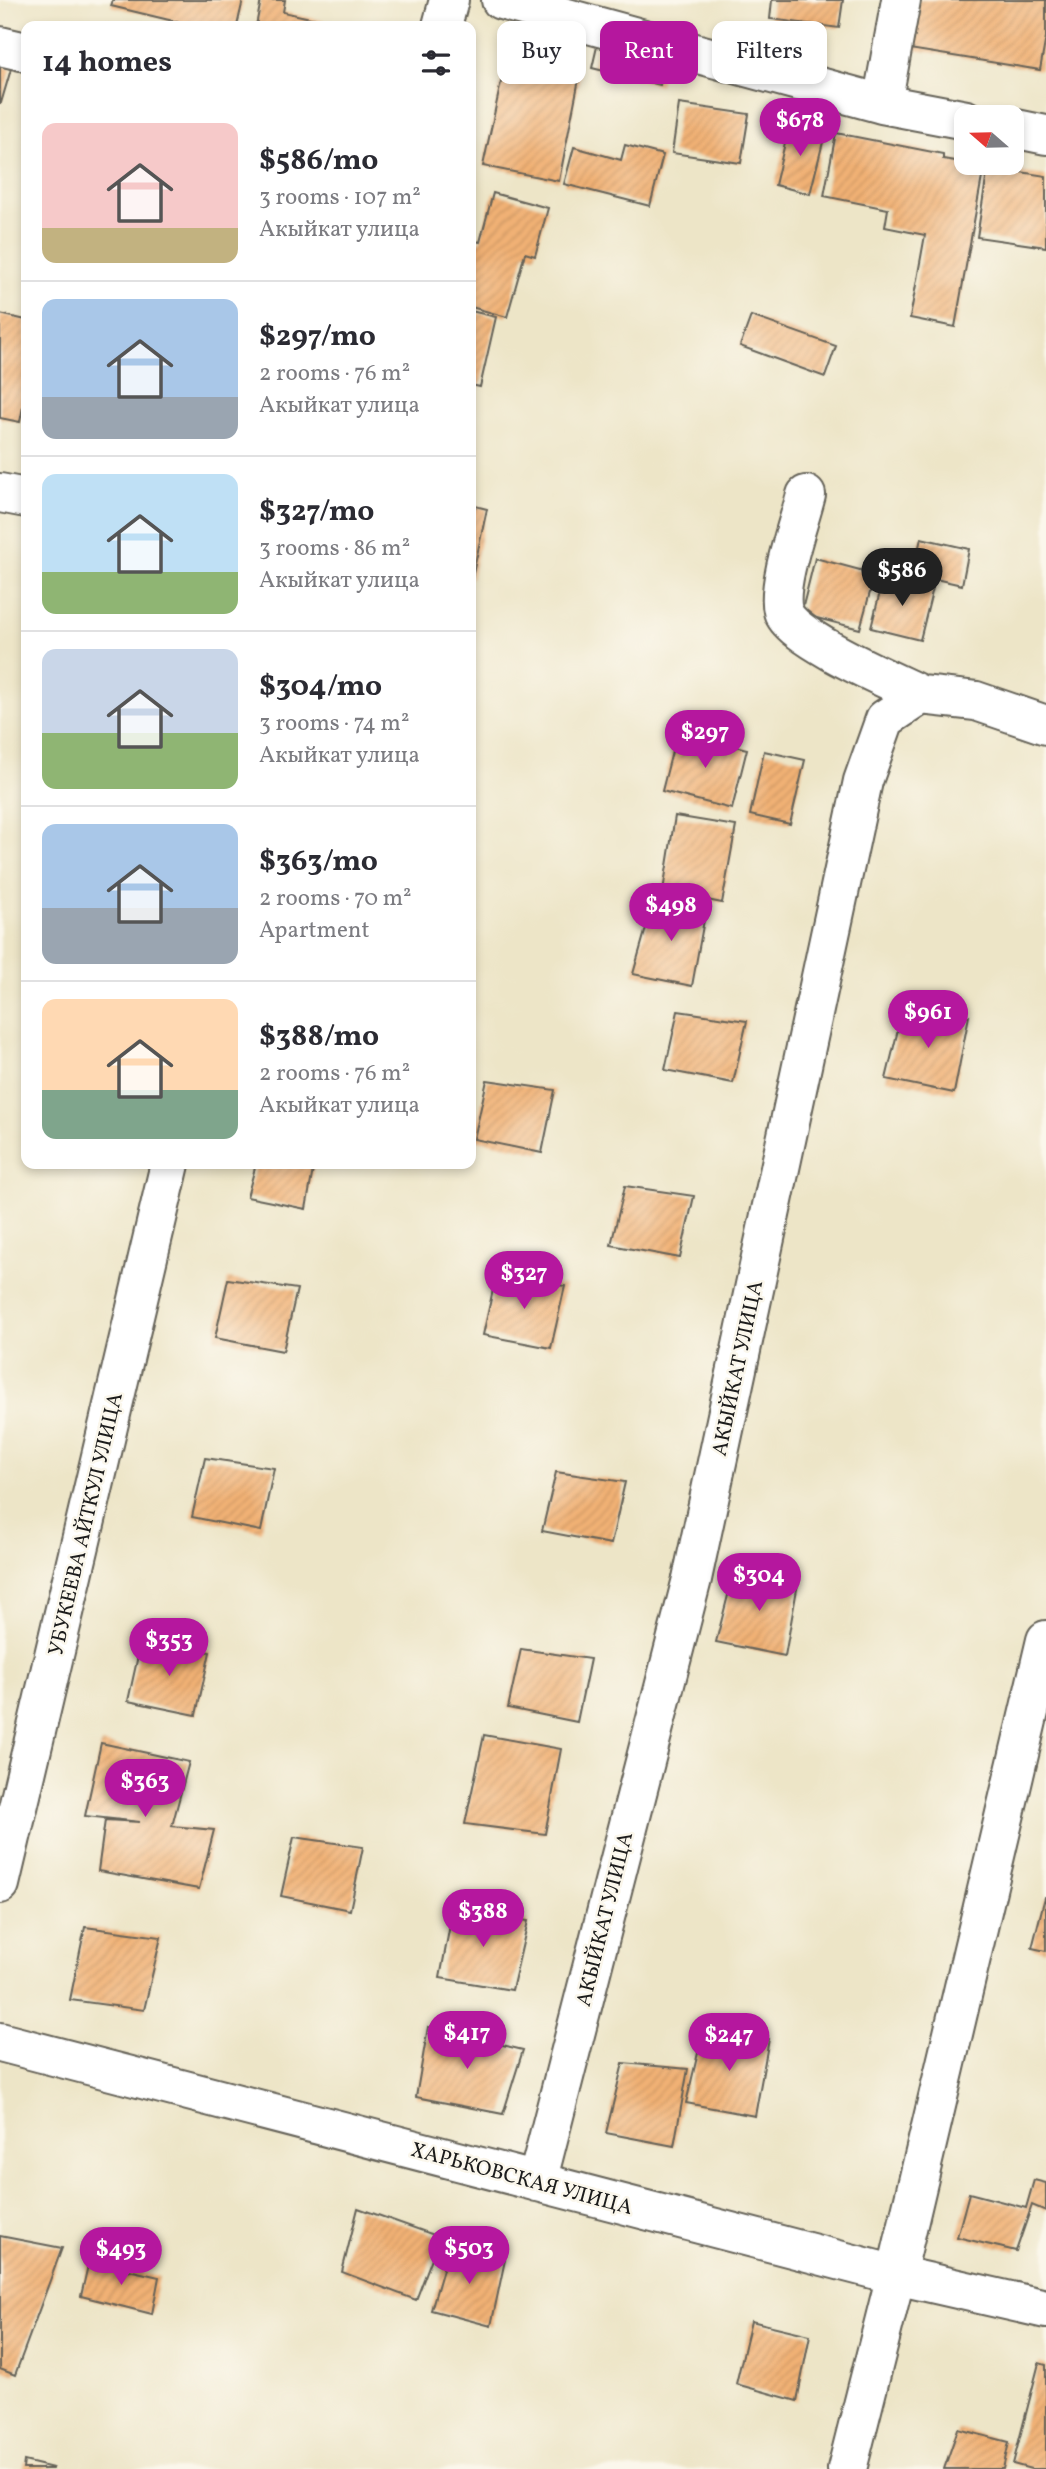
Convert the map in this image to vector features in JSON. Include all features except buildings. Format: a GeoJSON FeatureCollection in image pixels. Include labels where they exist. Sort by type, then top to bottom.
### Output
{"type":"FeatureCollection","features":[{"type":"Feature","properties":{"kind":"street"},"geometry":{"type":"LineString","coordinates":[[443,21],[449,0]]}},
{"type":"Feature","properties":{"kind":"street"},"geometry":{"type":"LineString","coordinates":[[501,0],[882,104],[954,118]]}},
{"type":"Feature","properties":{"kind":"street"},"geometry":{"type":"LineString","coordinates":[[882,104],[901,0]]}},
{"type":"Feature","properties":{"kind":"street"},"geometry":{"type":"LineString","coordinates":[[0,47],[21,51]]}},
{"type":"Feature","properties":{"kind":"street"},"geometry":{"type":"LineString","coordinates":[[1024,130],[1046,135]]}},
{"type":"Feature","properties":{"kind":"street"},"geometry":{"type":"LineString","coordinates":[[0,493],[21,497]]}},
{"type":"Feature","properties":{"kind":"street"},"geometry":{"type":"LineString","coordinates":[[806,495],[782,587],[783,613],[792,625],[820,645],[921,695],[976,701],[1046,725]]}},
{"type":"Feature","properties":{"kind":"street","name":"АКЫЙКАТ УЛИЦА"},"geometry":{"type":"LineString","coordinates":[[537,2182],[692,1579],[863,781],[885,719],[921,695]]}},
{"type":"Feature","properties":{"kind":"street","name":"УБУКЕЕВА АЙТКУЛ УЛИЦА"},"geometry":{"type":"LineString","coordinates":[[0,1884],[169,1169]]}},
{"type":"Feature","properties":{"kind":"street"},"geometry":{"type":"LineString","coordinates":[[847,2469],[896,2275],[1046,1640]]}},
{"type":"Feature","properties":{"kind":"street","name":"ХАРЬКОВСКАЯ УЛИЦА"},"geometry":{"type":"LineString","coordinates":[[0,2042],[896,2275],[1046,2309]]}}]}
